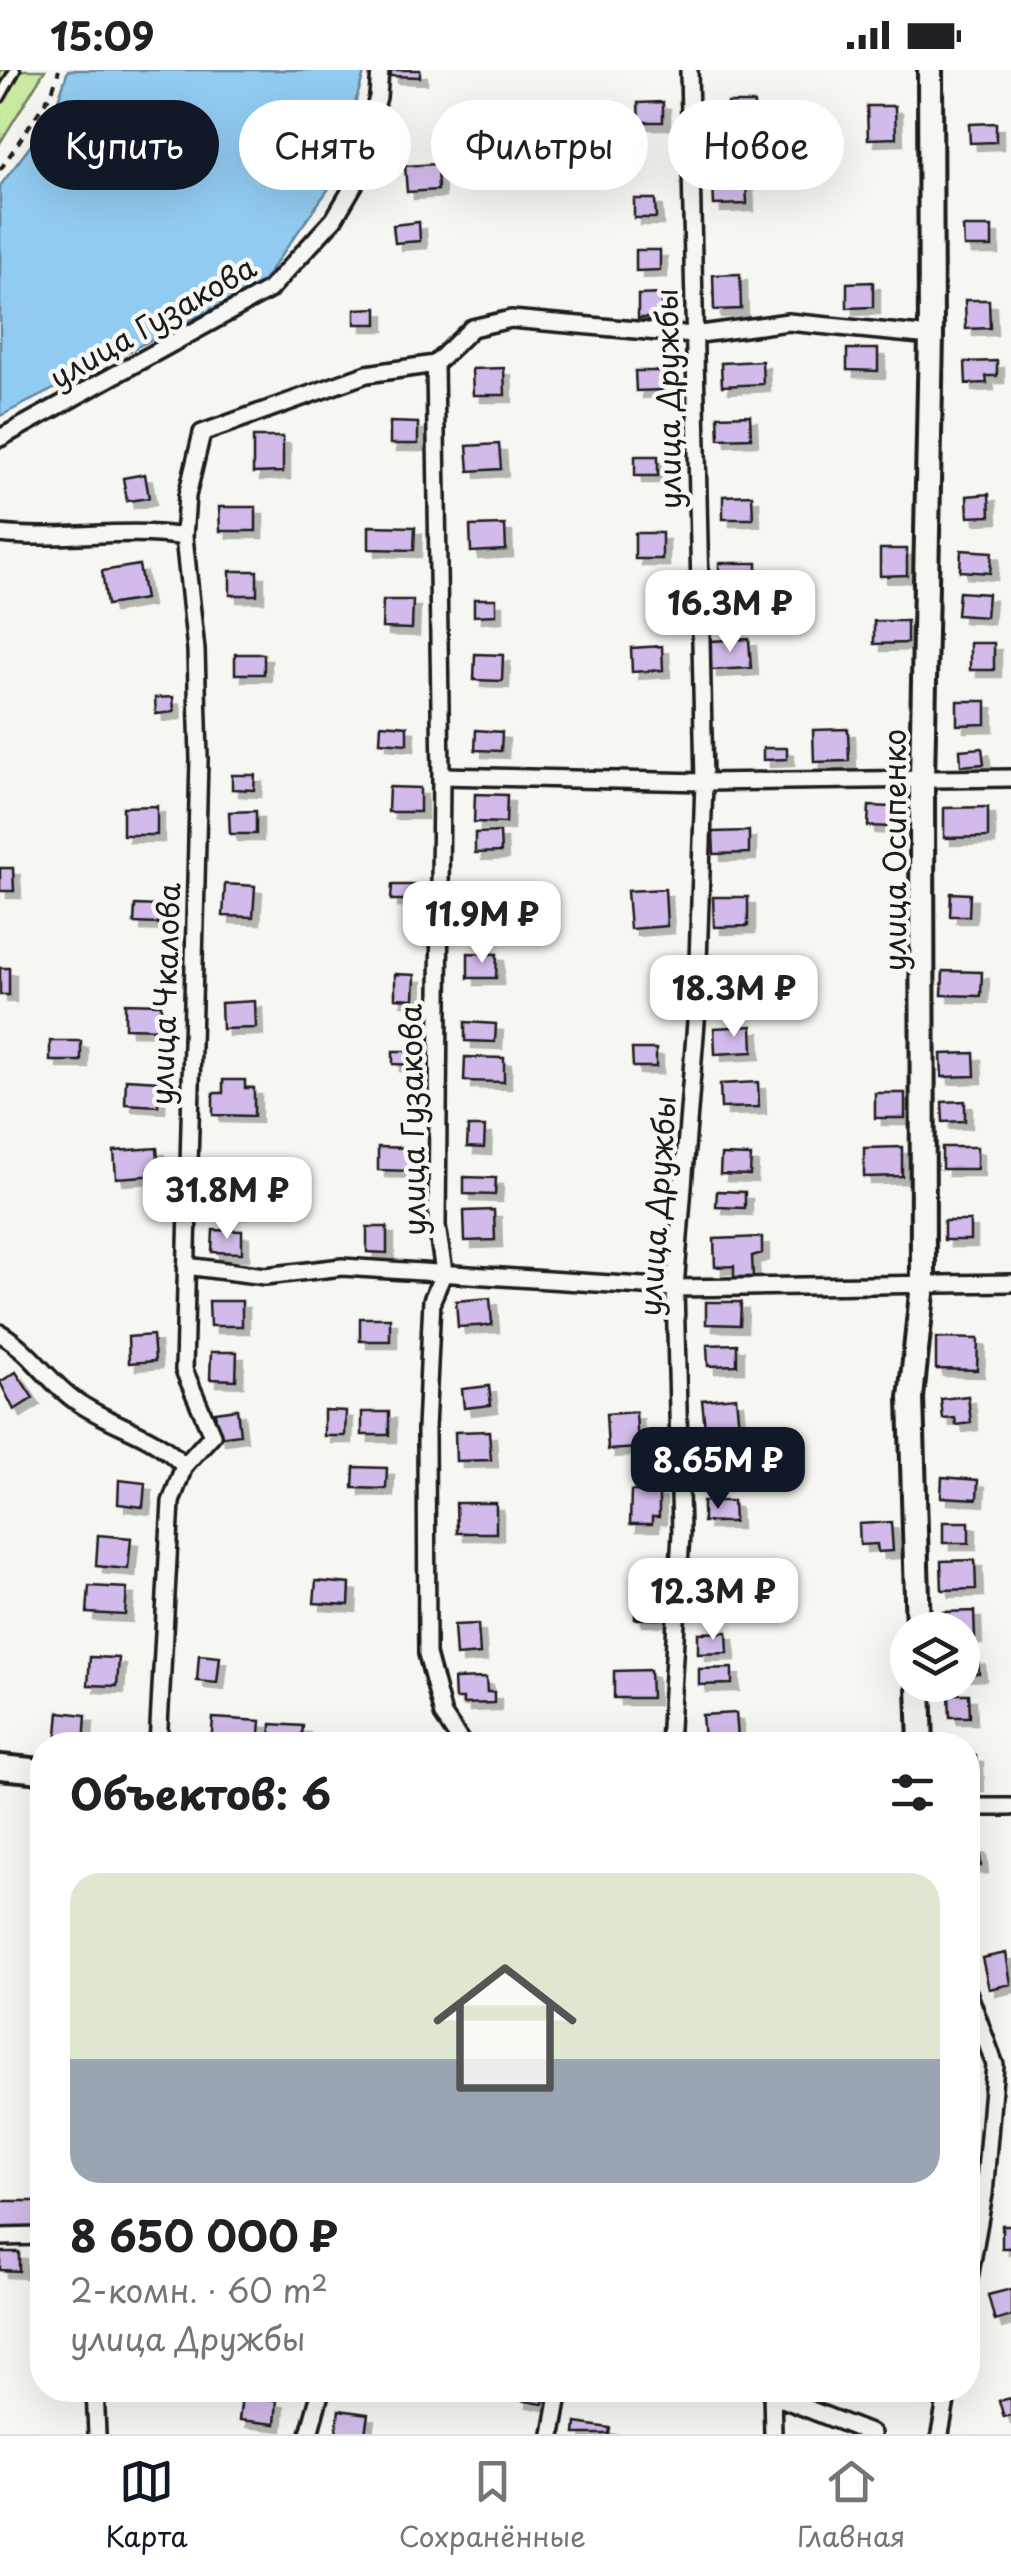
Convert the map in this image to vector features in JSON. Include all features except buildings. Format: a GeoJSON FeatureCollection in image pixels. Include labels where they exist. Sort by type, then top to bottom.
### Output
{"type":"FeatureCollection","features":[{"type":"Feature","properties":{"kind":"main road","name":"улица Осипенко"},"geometry":{"type":"LineString","coordinates":[[917,1612],[911,1398],[923,1284],[922,780],[931,336],[930,70]]}},
{"type":"Feature","properties":{"kind":"main road"},"geometry":{"type":"LineString","coordinates":[[920,1702],[921,1732]]}},
{"type":"Feature","properties":{"kind":"main road"},"geometry":{"type":"LineString","coordinates":[[0,1767],[30,1770]]}},
{"type":"Feature","properties":{"kind":"street","name":"улица Гузакова"},"geometry":{"type":"LineString","coordinates":[[0,438],[269,290],[334,219],[354,185],[378,97],[380,70]]}},
{"type":"Feature","properties":{"kind":"street","name":"улица Дружбы"},"geometry":{"type":"LineString","coordinates":[[670,1732],[682,1533],[675,1288],[696,1022],[704,782],[689,70]]}},
{"type":"Feature","properties":{"kind":"street"},"geometry":{"type":"LineString","coordinates":[[436,364],[472,328],[511,318],[693,335],[788,322],[931,336]]}},
{"type":"Feature","properties":{"kind":"street","name":"улица Гузакова"},"geometry":{"type":"LineString","coordinates":[[436,364],[440,776],[435,1026],[437,1226],[444,1272],[432,1300],[426,1429],[427,1654],[443,1715],[454,1732]]}},
{"type":"Feature","properties":{"kind":"street","name":"улица Чкалова"},"geometry":{"type":"LineString","coordinates":[[159,1732],[171,1502],[184,1466],[212,1435],[184,1370],[199,759],[196,650],[184,537],[186,496],[202,434],[225,422],[367,374],[436,364]]}},
{"type":"Feature","properties":{"kind":"street"},"geometry":{"type":"LineString","coordinates":[[0,534],[42,539],[164,534],[184,537]]}},
{"type":"Feature","properties":{"kind":"street"},"geometry":{"type":"LineString","coordinates":[[440,776],[704,782],[1011,778]]}},
{"type":"Feature","properties":{"kind":"street"},"geometry":{"type":"LineString","coordinates":[[186,1266],[265,1276],[342,1266],[675,1288],[1011,1282]]}},
{"type":"Feature","properties":{"kind":"street"},"geometry":{"type":"LineString","coordinates":[[0,1333],[27,1350],[76,1401],[141,1431],[184,1466]]}},
{"type":"Feature","properties":{"kind":"street"},"geometry":{"type":"LineString","coordinates":[[980,1808],[1011,1807]]}},
{"type":"Feature","properties":{"kind":"street"},"geometry":{"type":"LineString","coordinates":[[980,2017],[1003,2064],[980,2216]]}},
{"type":"Feature","properties":{"kind":"street"},"geometry":{"type":"LineString","coordinates":[[0,2237],[30,2236]]}},
{"type":"Feature","properties":{"kind":"street"},"geometry":{"type":"LineString","coordinates":[[96,2402],[97,2434]]}},
{"type":"Feature","properties":{"kind":"street"},"geometry":{"type":"LineString","coordinates":[[309,2434],[318,2402]]}},
{"type":"Feature","properties":{"kind":"street"},"geometry":{"type":"LineString","coordinates":[[552,2434],[558,2402]]}},
{"type":"Feature","properties":{"kind":"street"},"geometry":{"type":"LineString","coordinates":[[773,2434],[774,2402]]}},
{"type":"Feature","properties":{"kind":"street"},"geometry":{"type":"LineString","coordinates":[[796,2402],[872,2434]]}},
{"type":"Feature","properties":{"kind":"street"},"geometry":{"type":"LineString","coordinates":[[940,2434],[946,2402]]}},
{"type":"Feature","properties":{"kind":"lane"},"geometry":{"type":"LineString","coordinates":[[0,98],[14,70]]}},
{"type":"Feature","properties":{"kind":"path"},"geometry":{"type":"LineString","coordinates":[[0,170],[52,92],[59,70]]}},
{"type":"Feature","properties":{"kind":"green space"},"geometry":{"type":"Polygon","coordinates":[[[0,70],[45,70],[0,143],[0,70]]]}},
{"type":"Feature","properties":{"kind":"water"},"geometry":{"type":"Polygon","coordinates":[[[68,70],[365,70],[356,100],[239,100],[239,190],[328,190],[260,285],[0,416],[0,186],[30,146],[30,190],[219,190],[219,100],[58,100],[68,70]]]}}]}
